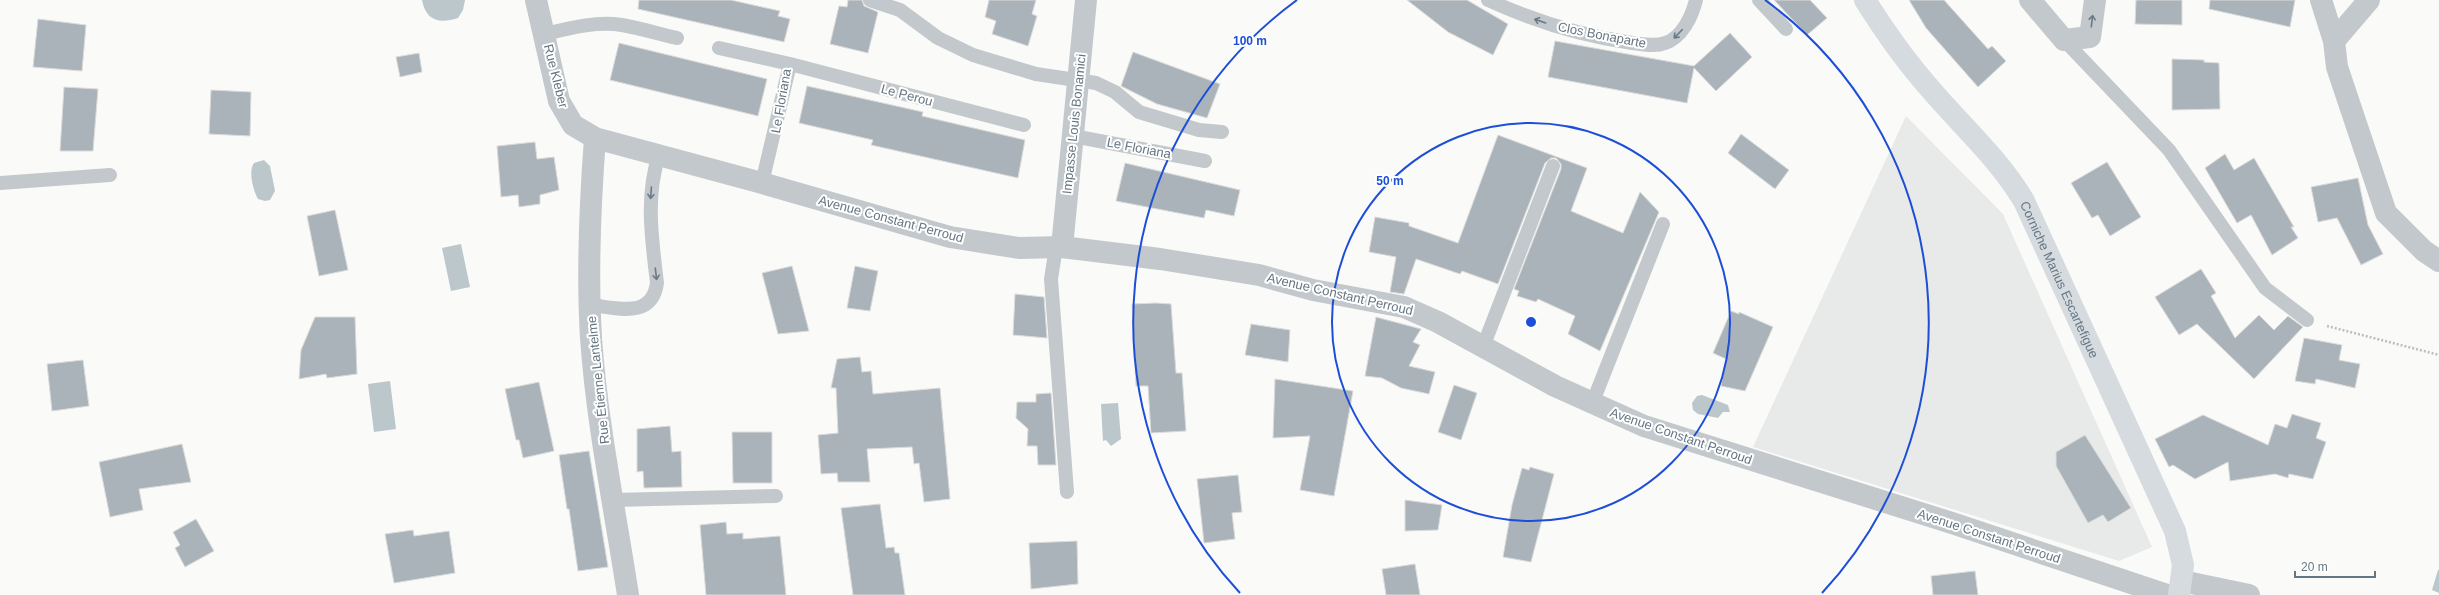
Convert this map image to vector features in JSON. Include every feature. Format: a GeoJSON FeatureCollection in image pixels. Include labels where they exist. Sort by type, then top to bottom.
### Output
{"type":"FeatureCollection","features":[{"type":"Feature","properties":{"kind":"main road","name":"Corniche Marius Escartefigue"},"geometry":{"type":"LineString","coordinates":[[1865,0],[1885,31],[1931,90],[2008,175],[2024,201],[2175,531],[2183,565],[2176,590]]}},
{"type":"Feature","properties":{"kind":"street","name":"Rue Kleber"},"geometry":{"type":"LineString","coordinates":[[536,0],[563,109],[573,125],[595,138]]}},
{"type":"Feature","properties":{"kind":"street","name":"Impasse Louis Bonamici"},"geometry":{"type":"LineString","coordinates":[[1059,247],[1073,136],[1086,0]]}},
{"type":"Feature","properties":{"kind":"street"},"geometry":{"type":"LineString","coordinates":[[2030,0],[2064,40],[2090,37],[2095,0]]}},
{"type":"Feature","properties":{"kind":"street"},"geometry":{"type":"LineString","coordinates":[[2321,0],[2334,41],[2337,67],[2386,213],[2424,251],[2439,260]]}},
{"type":"Feature","properties":{"kind":"street"},"geometry":{"type":"LineString","coordinates":[[2334,41],[2369,0]]}},
{"type":"Feature","properties":{"kind":"street","name":"Avenue Constant Perroud"},"geometry":{"type":"LineString","coordinates":[[595,138],[762,183],[950,237],[1019,248],[1059,247],[1229,270],[1313,290],[1382,301],[1422,313],[1592,404],[1644,426],[1945,521],[2176,590],[2250,595]]}},
{"type":"Feature","properties":{"kind":"street","name":"Rue Étienne Lantelme"},"geometry":{"type":"LineString","coordinates":[[595,138],[591,305],[593,354],[628,595]]}},
{"type":"Feature","properties":{"kind":"lane"},"geometry":{"type":"LineString","coordinates":[[870,0],[900,10],[938,38],[972,55],[1016,69],[1103,85],[1118,94],[1139,112],[1199,130],[1222,132]]}},
{"type":"Feature","properties":{"kind":"lane","name":"Clos Bonaparte"},"geometry":{"type":"LineString","coordinates":[[1488,0],[1535,20],[1581,34],[1655,45],[1672,41],[1679,34],[1685,27],[1696,0]]}},
{"type":"Feature","properties":{"kind":"lane"},"geometry":{"type":"LineString","coordinates":[[1759,0],[1786,29]]}},
{"type":"Feature","properties":{"kind":"lane"},"geometry":{"type":"LineString","coordinates":[[545,34],[585,25],[610,24],[677,38]]}},
{"type":"Feature","properties":{"kind":"lane"},"geometry":{"type":"LineString","coordinates":[[2064,40],[2169,150],[2265,288],[2307,320]]}},
{"type":"Feature","properties":{"kind":"lane","name":"Le Floriana"},"geometry":{"type":"LineString","coordinates":[[719,48],[790,64],[762,183]]}},
{"type":"Feature","properties":{"kind":"lane","name":"Le Perou"},"geometry":{"type":"LineString","coordinates":[[790,64],[1024,125]]}},
{"type":"Feature","properties":{"kind":"lane","name":"Le Floriana"},"geometry":{"type":"LineString","coordinates":[[1073,136],[1206,161]]}},
{"type":"Feature","properties":{"kind":"lane"},"geometry":{"type":"LineString","coordinates":[[591,305],[637,308],[650,302],[655,294],[657,283],[650,204],[653,173],[659,155]]}},
{"type":"Feature","properties":{"kind":"lane"},"geometry":{"type":"LineString","coordinates":[[1483,347],[1553,166]]}},
{"type":"Feature","properties":{"kind":"lane"},"geometry":{"type":"LineString","coordinates":[[0,183],[110,176]]}},
{"type":"Feature","properties":{"kind":"lane"},"geometry":{"type":"LineString","coordinates":[[1592,404],[1663,224]]}},
{"type":"Feature","properties":{"kind":"lane"},"geometry":{"type":"LineString","coordinates":[[1059,247],[1051,279],[1067,492]]}},
{"type":"Feature","properties":{"kind":"lane"},"geometry":{"type":"LineString","coordinates":[[613,500],[776,496]]}},
{"type":"Feature","properties":{"kind":"path"},"geometry":{"type":"LineString","coordinates":[[2307,320],[2439,355]]}},
{"type":"Feature","properties":{"kind":"shaded area"},"geometry":{"type":"Polygon","coordinates":[[[422,0],[465,0],[463,10],[458,18],[445,21],[430,17],[422,0]]]}},
{"type":"Feature","properties":{"kind":"shaded area"},"geometry":{"type":"Polygon","coordinates":[[[1906,116],[2003,214],[2152,547],[2119,561],[1753,447],[1906,116]]]}},
{"type":"Feature","properties":{"kind":"shaded area"},"geometry":{"type":"Polygon","coordinates":[[[264,160],[270,166],[275,191],[270,200],[265,201],[258,199],[254,191],[251,176],[252,166],[254,163],[264,160]]]}},
{"type":"Feature","properties":{"kind":"shaded area"},"geometry":{"type":"Polygon","coordinates":[[[461,244],[470,287],[451,291],[442,248],[461,244]]]}},
{"type":"Feature","properties":{"kind":"shaded area"},"geometry":{"type":"Polygon","coordinates":[[[390,381],[396,429],[374,432],[368,384],[390,381]]]}},
{"type":"Feature","properties":{"kind":"shaded area"},"geometry":{"type":"Polygon","coordinates":[[[1702,395],[1728,405],[1730,412],[1723,412],[1718,418],[1698,414],[1693,410],[1692,403],[1697,396],[1702,395]]]}},
{"type":"Feature","properties":{"kind":"shaded area"},"geometry":{"type":"Polygon","coordinates":[[[1118,403],[1121,439],[1111,446],[1106,440],[1103,441],[1101,404],[1118,403]]]}},
{"type":"Feature","properties":{"kind":"shaded area"},"geometry":{"type":"Polygon","coordinates":[[[2439,570],[2439,593],[2432,590],[2439,570]]]}},
{"type":"Feature","properties":{"kind":"building"},"geometry":{"type":"Polygon","coordinates":[[[639,0],[731,0],[780,11],[778,16],[790,19],[784,42],[638,9],[639,0]]]}},
{"type":"Feature","properties":{"kind":"building"},"geometry":{"type":"Polygon","coordinates":[[[848,0],[862,0],[864,6],[878,12],[868,53],[830,44],[839,6],[847,7],[848,0]]]}},
{"type":"Feature","properties":{"kind":"building"},"geometry":{"type":"Polygon","coordinates":[[[989,0],[1036,0],[1032,14],[1037,16],[1028,46],[992,34],[996,21],[985,17],[989,0]]]}},
{"type":"Feature","properties":{"kind":"building"},"geometry":{"type":"Polygon","coordinates":[[[1407,0],[1467,0],[1508,24],[1493,55],[1448,32],[1407,0]]]}},
{"type":"Feature","properties":{"kind":"building"},"geometry":{"type":"Polygon","coordinates":[[[1774,0],[1810,0],[1827,18],[1807,35],[1774,0]]]}},
{"type":"Feature","properties":{"kind":"building"},"geometry":{"type":"Polygon","coordinates":[[[1909,0],[1944,0],[1988,49],[1992,46],[2006,61],[1978,87],[1926,28],[1909,0]]]}},
{"type":"Feature","properties":{"kind":"building"},"geometry":{"type":"Polygon","coordinates":[[[2136,0],[2182,0],[2182,25],[2135,24],[2136,0]]]}},
{"type":"Feature","properties":{"kind":"building"},"geometry":{"type":"Polygon","coordinates":[[[2210,0],[2295,0],[2290,27],[2209,9],[2210,0]]]}},
{"type":"Feature","properties":{"kind":"building"},"geometry":{"type":"Polygon","coordinates":[[[38,19],[86,25],[82,71],[33,67],[38,19]]]}},
{"type":"Feature","properties":{"kind":"building"},"geometry":{"type":"Polygon","coordinates":[[[1730,33],[1752,57],[1716,91],[1694,68],[1687,103],[1548,77],[1555,41],[1694,66],[1730,33]]]}},
{"type":"Feature","properties":{"kind":"building"},"geometry":{"type":"Polygon","coordinates":[[[619,43],[767,79],[758,116],[610,80],[619,43]]]}},
{"type":"Feature","properties":{"kind":"building"},"geometry":{"type":"Polygon","coordinates":[[[1133,52],[1220,84],[1207,118],[1157,104],[1121,86],[1133,52]]]}},
{"type":"Feature","properties":{"kind":"building"},"geometry":{"type":"Polygon","coordinates":[[[419,53],[422,72],[400,77],[396,57],[419,53]]]}},
{"type":"Feature","properties":{"kind":"building"},"geometry":{"type":"Polygon","coordinates":[[[2172,59],[2204,60],[2204,62],[2219,63],[2220,109],[2172,110],[2172,59]]]}},
{"type":"Feature","properties":{"kind":"building"},"geometry":{"type":"Polygon","coordinates":[[[807,86],[923,112],[922,116],[1025,140],[1018,178],[871,145],[873,140],[799,123],[807,86]]]}},
{"type":"Feature","properties":{"kind":"building"},"geometry":{"type":"Polygon","coordinates":[[[64,87],[98,89],[93,151],[60,151],[64,87]]]}},
{"type":"Feature","properties":{"kind":"building"},"geometry":{"type":"Polygon","coordinates":[[[211,90],[251,92],[250,136],[209,134],[211,90]]]}},
{"type":"Feature","properties":{"kind":"building"},"geometry":{"type":"Polygon","coordinates":[[[1741,134],[1789,170],[1775,189],[1728,153],[1741,134]]]}},
{"type":"Feature","properties":{"kind":"building"},"geometry":{"type":"Polygon","coordinates":[[[1498,135],[1587,168],[1571,211],[1623,233],[1640,192],[1659,212],[1600,351],[1568,334],[1575,316],[1538,299],[1536,302],[1517,296],[1519,291],[1514,289],[1561,169],[1561,164],[1556,158],[1551,158],[1545,163],[1498,284],[1462,271],[1460,274],[1416,259],[1404,294],[1390,292],[1396,257],[1369,252],[1375,217],[1409,223],[1409,226],[1458,243],[1498,135]]]}},
{"type":"Feature","properties":{"kind":"building"},"geometry":{"type":"Polygon","coordinates":[[[535,142],[537,159],[554,157],[559,190],[540,195],[540,204],[519,207],[518,195],[501,197],[497,146],[535,142]]]}},
{"type":"Feature","properties":{"kind":"building"},"geometry":{"type":"Polygon","coordinates":[[[2225,154],[2234,170],[2254,158],[2294,227],[2291,227],[2298,238],[2272,255],[2251,215],[2237,223],[2205,168],[2225,154]]]}},
{"type":"Feature","properties":{"kind":"building"},"geometry":{"type":"Polygon","coordinates":[[[2107,162],[2141,217],[2110,236],[2098,215],[2092,218],[2071,183],[2107,162]]]}},
{"type":"Feature","properties":{"kind":"building"},"geometry":{"type":"Polygon","coordinates":[[[1125,163],[1240,190],[1234,216],[1206,210],[1204,218],[1116,201],[1125,163]]]}},
{"type":"Feature","properties":{"kind":"building"},"geometry":{"type":"Polygon","coordinates":[[[2358,178],[2368,225],[2383,254],[2361,265],[2337,218],[2318,222],[2311,187],[2358,178]]]}},
{"type":"Feature","properties":{"kind":"building"},"geometry":{"type":"Polygon","coordinates":[[[335,210],[348,270],[319,276],[307,216],[335,210]]]}},
{"type":"Feature","properties":{"kind":"building"},"geometry":{"type":"Polygon","coordinates":[[[792,266],[809,331],[778,334],[762,273],[792,266]]]}},
{"type":"Feature","properties":{"kind":"building"},"geometry":{"type":"Polygon","coordinates":[[[855,266],[878,271],[870,311],[847,308],[855,266]]]}},
{"type":"Feature","properties":{"kind":"building"},"geometry":{"type":"Polygon","coordinates":[[[2201,269],[2216,293],[2211,296],[2235,338],[2259,315],[2274,330],[2288,316],[2303,327],[2254,379],[2197,324],[2179,335],[2155,297],[2201,269]]]}},
{"type":"Feature","properties":{"kind":"building"},"geometry":{"type":"Polygon","coordinates":[[[1015,294],[1044,297],[1047,338],[1013,335],[1015,294]]]}},
{"type":"Feature","properties":{"kind":"building"},"geometry":{"type":"Polygon","coordinates":[[[1132,304],[1171,304],[1176,373],[1182,373],[1186,431],[1151,433],[1148,386],[1136,386],[1132,304]]]}},
{"type":"Feature","properties":{"kind":"building"},"geometry":{"type":"Polygon","coordinates":[[[1731,311],[1739,314],[1739,312],[1773,327],[1745,391],[1721,386],[1726,359],[1713,353],[1731,311]]]}},
{"type":"Feature","properties":{"kind":"building"},"geometry":{"type":"Polygon","coordinates":[[[315,317],[355,317],[357,374],[327,378],[326,374],[299,379],[301,350],[315,317]]]}},
{"type":"Feature","properties":{"kind":"building"},"geometry":{"type":"Polygon","coordinates":[[[1376,317],[1421,329],[1413,342],[1420,345],[1409,366],[1435,372],[1429,394],[1401,388],[1382,378],[1365,376],[1376,317]]]}},
{"type":"Feature","properties":{"kind":"building"},"geometry":{"type":"Polygon","coordinates":[[[1251,324],[1290,330],[1288,362],[1245,355],[1251,324]]]}},
{"type":"Feature","properties":{"kind":"building"},"geometry":{"type":"Polygon","coordinates":[[[2304,338],[2342,345],[2339,360],[2360,364],[2355,388],[2316,379],[2315,384],[2295,381],[2304,338]]]}},
{"type":"Feature","properties":{"kind":"building"},"geometry":{"type":"Polygon","coordinates":[[[860,357],[862,372],[871,371],[873,394],[940,388],[950,499],[924,502],[919,463],[914,464],[912,447],[867,449],[870,482],[838,482],[837,473],[821,474],[818,435],[838,433],[836,388],[831,388],[837,359],[860,357]]]}},
{"type":"Feature","properties":{"kind":"building"},"geometry":{"type":"Polygon","coordinates":[[[83,360],[89,406],[52,411],[47,364],[83,360]]]}},
{"type":"Feature","properties":{"kind":"building"},"geometry":{"type":"Polygon","coordinates":[[[1275,379],[1353,391],[1334,496],[1300,490],[1310,436],[1273,438],[1275,379]]]}},
{"type":"Feature","properties":{"kind":"building"},"geometry":{"type":"Polygon","coordinates":[[[539,382],[554,451],[523,458],[519,440],[516,440],[505,389],[539,382]]]}},
{"type":"Feature","properties":{"kind":"building"},"geometry":{"type":"Polygon","coordinates":[[[1454,385],[1477,393],[1461,440],[1438,432],[1454,385]]]}},
{"type":"Feature","properties":{"kind":"building"},"geometry":{"type":"Polygon","coordinates":[[[1051,393],[1056,465],[1038,465],[1037,446],[1027,446],[1028,429],[1016,418],[1017,402],[1036,402],[1036,394],[1051,393]]]}},
{"type":"Feature","properties":{"kind":"building"},"geometry":{"type":"Polygon","coordinates":[[[2292,414],[2321,423],[2316,438],[2326,442],[2313,479],[2289,474],[2288,478],[2275,474],[2230,481],[2228,462],[2195,479],[2173,465],[2169,467],[2155,439],[2203,415],[2268,445],[2275,424],[2287,428],[2292,414]]]}},
{"type":"Feature","properties":{"kind":"building"},"geometry":{"type":"Polygon","coordinates":[[[670,426],[672,452],[681,451],[682,487],[644,488],[643,471],[637,472],[637,429],[670,426]]]}},
{"type":"Feature","properties":{"kind":"building"},"geometry":{"type":"Polygon","coordinates":[[[732,432],[772,432],[772,483],[733,483],[732,432]]]}},
{"type":"Feature","properties":{"kind":"building"},"geometry":{"type":"Polygon","coordinates":[[[2085,435],[2131,508],[2108,522],[2103,515],[2088,523],[2056,466],[2056,452],[2085,435]]]}},
{"type":"Feature","properties":{"kind":"building"},"geometry":{"type":"Polygon","coordinates":[[[182,444],[191,482],[139,489],[143,510],[110,517],[99,462],[182,444]]]}},
{"type":"Feature","properties":{"kind":"building"},"geometry":{"type":"Polygon","coordinates":[[[589,451],[608,567],[578,571],[559,455],[589,451]]]}},
{"type":"Feature","properties":{"kind":"building"},"geometry":{"type":"Polygon","coordinates":[[[1530,467],[1554,474],[1531,562],[1503,557],[1512,505],[1522,468],[1529,470],[1530,467]]]}},
{"type":"Feature","properties":{"kind":"building"},"geometry":{"type":"Polygon","coordinates":[[[1238,475],[1242,512],[1232,513],[1235,539],[1204,543],[1197,479],[1238,475]]]}},
{"type":"Feature","properties":{"kind":"building"},"geometry":{"type":"Polygon","coordinates":[[[1405,500],[1442,505],[1438,530],[1405,531],[1405,500]]]}},
{"type":"Feature","properties":{"kind":"building"},"geometry":{"type":"Polygon","coordinates":[[[880,504],[886,548],[894,547],[895,553],[899,553],[905,595],[853,595],[841,508],[880,504]]]}},
{"type":"Feature","properties":{"kind":"building"},"geometry":{"type":"Polygon","coordinates":[[[196,519],[214,551],[185,567],[175,548],[180,545],[173,532],[196,519]]]}},
{"type":"Feature","properties":{"kind":"building"},"geometry":{"type":"Polygon","coordinates":[[[726,522],[727,534],[743,533],[743,539],[780,536],[786,595],[706,595],[700,525],[726,522]]]}},
{"type":"Feature","properties":{"kind":"building"},"geometry":{"type":"Polygon","coordinates":[[[413,530],[414,536],[449,531],[455,573],[394,583],[385,534],[413,530]]]}},
{"type":"Feature","properties":{"kind":"building"},"geometry":{"type":"Polygon","coordinates":[[[1077,541],[1078,584],[1031,589],[1029,543],[1077,541]]]}},
{"type":"Feature","properties":{"kind":"building"},"geometry":{"type":"Polygon","coordinates":[[[1415,564],[1420,595],[1386,595],[1382,569],[1415,564]]]}},
{"type":"Feature","properties":{"kind":"building"},"geometry":{"type":"Polygon","coordinates":[[[1975,571],[1978,595],[1933,595],[1931,576],[1975,571]]]}}]}
